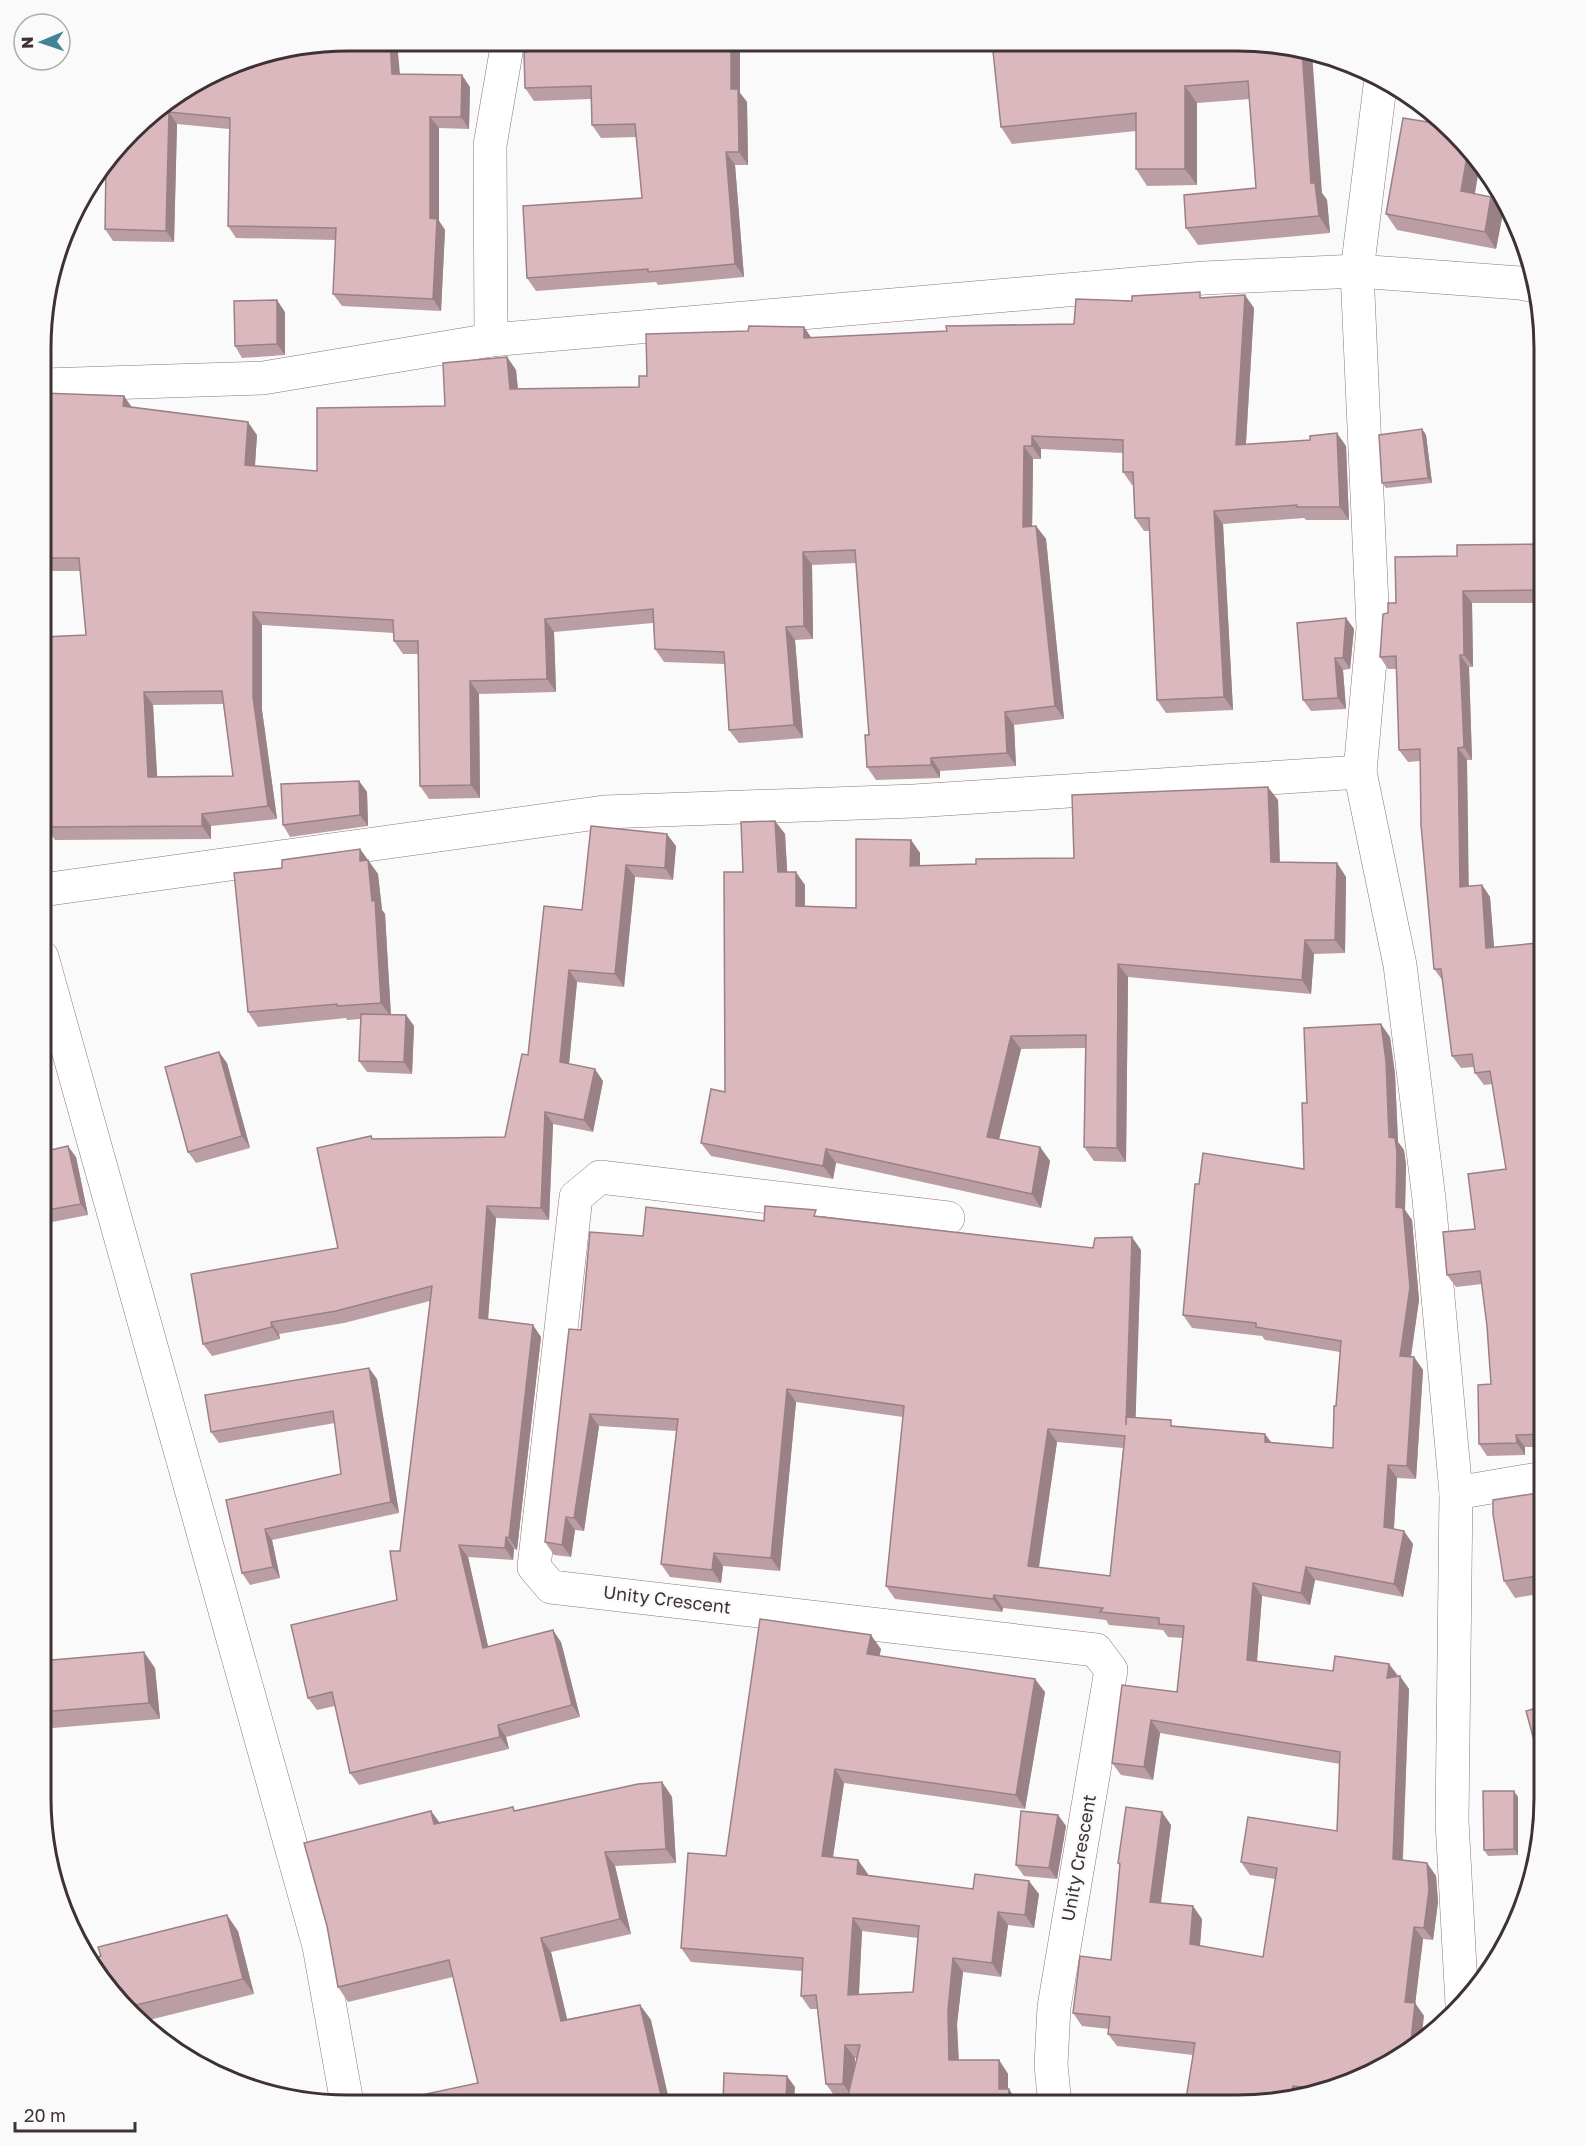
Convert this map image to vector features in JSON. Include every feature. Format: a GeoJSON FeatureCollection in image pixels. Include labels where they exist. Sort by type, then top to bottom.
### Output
{"type":"FeatureCollection","features":[{"type":"Feature","properties":{"kind":"street"},"geometry":{"type":"LineString","coordinates":[[491,340],[490,145],[506,51]]}},
{"type":"Feature","properties":{"kind":"street"},"geometry":{"type":"LineString","coordinates":[[1380,88],[1357,271],[1373,628],[1360,772],[1400,965],[1429,1199],[1456,1493],[1452,1821],[1461,1992]]}},
{"type":"Feature","properties":{"kind":"street"},"geometry":{"type":"LineString","coordinates":[[51,385],[263,378],[491,340],[1204,278],[1357,271],[1527,284]]}},
{"type":"Feature","properties":{"kind":"street"},"geometry":{"type":"LineString","coordinates":[[51,889],[604,812],[914,801],[1360,772]]}},
{"type":"Feature","properties":{"kind":"street"},"geometry":{"type":"LineString","coordinates":[[51,989],[319,1946],[346,2095]]}},
{"type":"Feature","properties":{"kind":"street","name":"Unity Crescent"},"geometry":{"type":"LineString","coordinates":[[948,1218],[600,1177],[584,1190],[576,1197],[534,1567],[551,1587],[1096,1650],[1111,1670],[1054,2007],[1051,2065],[1054,2095]]}},
{"type":"Feature","properties":{"kind":"street"},"geometry":{"type":"LineString","coordinates":[[1456,1493],[1534,1480]]}},
{"type":"Feature","properties":{"kind":"building"},"geometry":{"type":"Polygon","coordinates":[[[391,51],[392,74],[462,75],[461,117],[430,117],[430,218],[437,219],[433,299],[333,294],[336,228],[228,226],[230,118],[169,112],[166,231],[105,229],[106,176],[112,167],[138,138],[167,112],[199,91],[234,74],[271,61],[309,54],[391,51]]]}},
{"type":"Feature","properties":{"kind":"building"},"geometry":{"type":"Polygon","coordinates":[[[731,51],[731,89],[738,89],[739,152],[726,152],[735,264],[648,272],[648,269],[527,278],[523,206],[642,198],[635,124],[592,125],[591,86],[525,88],[524,52],[731,51]]]}},
{"type":"Feature","properties":{"kind":"building"},"geometry":{"type":"Polygon","coordinates":[[[993,51],[1237,51],[1303,59],[1311,183],[1315,183],[1319,216],[1186,228],[1184,195],[1256,188],[1248,81],[1185,86],[1185,169],[1136,169],[1136,113],[1001,127],[993,51]]]}},
{"type":"Feature","properties":{"kind":"building"},"geometry":{"type":"Polygon","coordinates":[[[1403,118],[1430,122],[1466,159],[1461,191],[1491,197],[1485,232],[1386,214],[1403,118]]]}},
{"type":"Feature","properties":{"kind":"building"},"geometry":{"type":"Polygon","coordinates":[[[1200,292],[1200,298],[1245,295],[1236,445],[1310,440],[1310,436],[1337,433],[1340,507],[1297,507],[1297,505],[1214,511],[1224,697],[1157,700],[1149,518],[1135,518],[1133,472],[1123,472],[1123,440],[1032,436],[1032,446],[1024,446],[1023,527],[1036,526],[1055,706],[1005,712],[1007,753],[931,758],[931,765],[867,767],[865,735],[869,735],[855,550],[803,552],[804,626],[786,627],[794,725],[729,730],[724,652],[655,649],[653,609],[545,619],[547,679],[470,681],[471,785],[420,786],[418,641],[394,641],[393,620],[253,612],[253,697],[268,806],[202,814],[202,826],[51,827],[51,637],[86,635],[79,558],[51,558],[51,393],[124,396],[123,406],[248,422],[245,465],[317,471],[317,408],[445,406],[443,363],[507,357],[510,389],[639,387],[639,376],[647,376],[646,334],[748,331],[749,326],[804,327],[804,338],[947,331],[946,326],[1074,324],[1076,299],[1132,301],[1132,296],[1200,292]],[[222,691],[144,692],[148,777],[233,776],[222,691]]]}},
{"type":"Feature","properties":{"kind":"building"},"geometry":{"type":"Polygon","coordinates":[[[277,300],[277,344],[235,346],[234,301],[277,300]]]}},
{"type":"Feature","properties":{"kind":"building"},"geometry":{"type":"Polygon","coordinates":[[[1422,429],[1428,478],[1382,483],[1379,435],[1422,429]]]}},
{"type":"Feature","properties":{"kind":"building"},"geometry":{"type":"Polygon","coordinates":[[[1534,544],[1534,590],[1463,591],[1464,655],[1460,655],[1464,747],[1458,748],[1460,887],[1482,885],[1486,948],[1534,943],[1534,1434],[1516,1435],[1517,1443],[1479,1444],[1478,1385],[1491,1384],[1480,1271],[1447,1275],[1443,1232],[1475,1229],[1468,1174],[1506,1169],[1490,1071],[1475,1073],[1472,1054],[1452,1056],[1441,969],[1434,969],[1421,825],[1420,749],[1399,750],[1396,656],[1380,657],[1383,614],[1388,613],[1388,603],[1396,603],[1395,557],[1457,556],[1457,545],[1534,544]]]}},
{"type":"Feature","properties":{"kind":"building"},"geometry":{"type":"Polygon","coordinates":[[[1346,618],[1343,658],[1335,658],[1338,698],[1303,700],[1297,623],[1346,618]]]}},
{"type":"Feature","properties":{"kind":"building"},"geometry":{"type":"Polygon","coordinates":[[[359,781],[360,815],[283,825],[281,784],[359,781]]]}},
{"type":"Feature","properties":{"kind":"building"},"geometry":{"type":"Polygon","coordinates":[[[1268,787],[1271,862],[1337,863],[1335,940],[1305,940],[1302,980],[1118,964],[1117,1148],[1084,1147],[1086,1035],[1011,1036],[987,1137],[1040,1147],[1032,1194],[826,1149],[823,1166],[701,1143],[711,1089],[725,1092],[724,872],[743,872],[741,822],[775,821],[778,872],[796,872],[796,906],[856,908],[856,839],[911,840],[910,866],[976,864],[976,859],[1074,858],[1072,795],[1268,787]]]}},
{"type":"Feature","properties":{"kind":"building"},"geometry":{"type":"Polygon","coordinates":[[[591,826],[667,834],[665,868],[626,865],[615,974],[569,970],[560,1062],[595,1069],[584,1120],[545,1112],[541,1208],[487,1206],[479,1318],[533,1325],[509,1538],[506,1537],[505,1548],[459,1545],[483,1648],[553,1630],[572,1705],[498,1725],[500,1737],[350,1773],[332,1692],[308,1698],[291,1625],[397,1600],[390,1551],[400,1551],[432,1286],[336,1311],[271,1322],[272,1327],[203,1344],[191,1274],[338,1248],[317,1148],[371,1136],[372,1139],[505,1137],[522,1054],[528,1055],[544,906],[582,910],[591,826]]]}},
{"type":"Feature","properties":{"kind":"building"},"geometry":{"type":"Polygon","coordinates":[[[360,849],[360,861],[368,860],[372,901],[375,900],[381,1003],[337,1006],[337,1004],[248,1012],[234,873],[282,868],[282,860],[360,849]]]}},
{"type":"Feature","properties":{"kind":"building"},"geometry":{"type":"Polygon","coordinates":[[[361,1014],[406,1015],[404,1062],[359,1061],[361,1014]]]}},
{"type":"Feature","properties":{"kind":"building"},"geometry":{"type":"Polygon","coordinates":[[[1381,1024],[1386,1061],[1389,1137],[1395,1138],[1397,1152],[1396,1207],[1403,1208],[1410,1287],[1400,1356],[1414,1357],[1407,1466],[1388,1465],[1384,1527],[1404,1531],[1394,1584],[1306,1567],[1301,1593],[1253,1583],[1247,1660],[1333,1671],[1335,1656],[1389,1664],[1387,1678],[1400,1676],[1393,1859],[1427,1863],[1429,1890],[1424,1928],[1414,1927],[1405,2002],[1415,2003],[1411,2039],[1369,2064],[1314,2085],[1293,2086],[1292,2089],[1257,2094],[1187,2095],[1195,2043],[1108,2034],[1110,2017],[1073,2013],[1080,1956],[1111,1960],[1120,1864],[1118,1863],[1126,1807],[1162,1812],[1150,1902],[1193,1906],[1190,1944],[1263,1957],[1277,1868],[1241,1862],[1248,1817],[1337,1831],[1340,1752],[1151,1720],[1144,1767],[1112,1763],[1122,1685],[1177,1692],[1184,1626],[1159,1624],[1159,1618],[1100,1612],[1103,1608],[994,1595],[993,1599],[886,1586],[904,1406],[787,1389],[771,1558],[714,1553],[712,1570],[661,1564],[678,1419],[590,1414],[574,1518],[566,1517],[562,1545],[545,1542],[569,1329],[581,1330],[590,1232],[643,1236],[646,1207],[764,1221],[765,1206],[816,1210],[814,1216],[1093,1248],[1095,1238],[1132,1237],[1126,1417],[1171,1420],[1171,1426],[1265,1434],[1265,1442],[1333,1448],[1334,1406],[1336,1406],[1341,1341],[1256,1327],[1256,1323],[1183,1315],[1195,1184],[1199,1184],[1203,1153],[1304,1169],[1302,1103],[1307,1103],[1304,1028],[1381,1024]],[[1048,1429],[1028,1566],[1110,1576],[1125,1436],[1048,1429]]]}},
{"type":"Feature","properties":{"kind":"building"},"geometry":{"type":"Polygon","coordinates":[[[219,1052],[242,1136],[188,1152],[165,1067],[219,1052]]]}},
{"type":"Feature","properties":{"kind":"building"},"geometry":{"type":"Polygon","coordinates":[[[68,1146],[81,1204],[51,1209],[51,1150],[68,1146]]]}},
{"type":"Feature","properties":{"kind":"building"},"geometry":{"type":"Polygon","coordinates":[[[369,1368],[391,1502],[265,1529],[273,1567],[242,1573],[226,1500],[341,1474],[333,1411],[211,1432],[205,1395],[369,1368]]]}},
{"type":"Feature","properties":{"kind":"building"},"geometry":{"type":"Polygon","coordinates":[[[1534,1494],[1534,1576],[1504,1581],[1493,1514],[1493,1500],[1534,1494]]]}},
{"type":"Feature","properties":{"kind":"building"},"geometry":{"type":"Polygon","coordinates":[[[760,1619],[871,1635],[867,1654],[1035,1679],[1016,1795],[835,1769],[822,1856],[858,1860],[857,1874],[973,1889],[975,1874],[1029,1881],[1025,1915],[998,1912],[992,1963],[953,1958],[948,2010],[949,2060],[999,2060],[999,2089],[1009,2089],[1009,2095],[848,2095],[860,2045],[845,2045],[843,2084],[826,2084],[816,1995],[801,1996],[803,1958],[681,1948],[688,1853],[726,1856],[760,1619]],[[853,1918],[848,1995],[913,1992],[919,1926],[853,1918]]]}},
{"type":"Feature","properties":{"kind":"building"},"geometry":{"type":"Polygon","coordinates":[[[144,1652],[149,1703],[51,1711],[51,1660],[144,1652]]]}},
{"type":"Feature","properties":{"kind":"building"},"geometry":{"type":"Polygon","coordinates":[[[1534,1709],[1534,1740],[1526,1711],[1534,1709]]]}},
{"type":"Feature","properties":{"kind":"building"},"geometry":{"type":"Polygon","coordinates":[[[662,1782],[666,1849],[605,1852],[620,1919],[541,1938],[561,2021],[640,2005],[661,2095],[422,2095],[478,2083],[449,1960],[338,1987],[327,1926],[304,1843],[431,1811],[434,1824],[513,1807],[514,1811],[638,1784],[662,1782]]]}},
{"type":"Feature","properties":{"kind":"building"},"geometry":{"type":"Polygon","coordinates":[[[1483,1791],[1514,1791],[1514,1849],[1484,1850],[1483,1791]]]}},
{"type":"Feature","properties":{"kind":"building"},"geometry":{"type":"Polygon","coordinates":[[[1021,1811],[1058,1815],[1049,1868],[1016,1865],[1021,1811]]]}},
{"type":"Feature","properties":{"kind":"building"},"geometry":{"type":"Polygon","coordinates":[[[227,1915],[243,1979],[135,2005],[101,1963],[97,1957],[101,1956],[98,1947],[227,1915]]]}},
{"type":"Feature","properties":{"kind":"building"},"geometry":{"type":"Polygon","coordinates":[[[724,2073],[787,2076],[786,2095],[723,2095],[724,2073]]]}}]}
